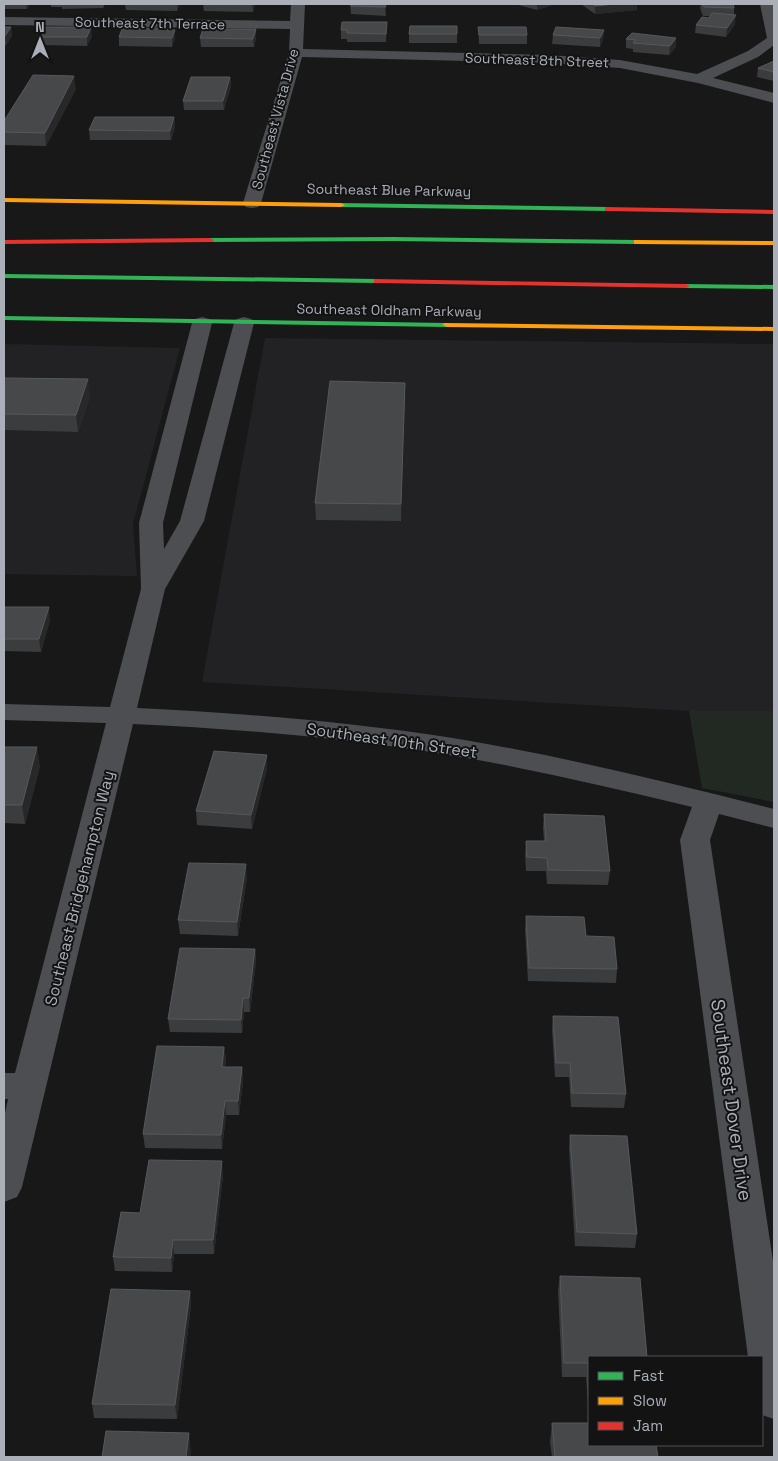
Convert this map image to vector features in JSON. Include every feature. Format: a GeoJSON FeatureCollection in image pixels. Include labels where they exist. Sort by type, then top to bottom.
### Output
{"type":"FeatureCollection","features":[{"type":"Feature","properties":{"kind":"main road","name":"Southeast Blue Parkway"},"geometry":{"type":"LineString","coordinates":[[4,200],[774,212]]}},
{"type":"Feature","properties":{"kind":"main road"},"geometry":{"type":"LineString","coordinates":[[4,242],[392,239],[774,243]]}},
{"type":"Feature","properties":{"kind":"main road"},"geometry":{"type":"LineString","coordinates":[[4,276],[774,287]]}},
{"type":"Feature","properties":{"kind":"main road","name":"Southeast Oldham Parkway"},"geometry":{"type":"LineString","coordinates":[[4,318],[202,323],[774,329]]}},
{"type":"Feature","properties":{"kind":"street","name":"Southeast Vista Drive"},"geometry":{"type":"LineString","coordinates":[[252,203],[296,53],[298,4]]}},
{"type":"Feature","properties":{"kind":"street"},"geometry":{"type":"LineString","coordinates":[[699,79],[753,54],[774,39],[767,4]]}},
{"type":"Feature","properties":{"kind":"street","name":"Southeast 7th Terrace"},"geometry":{"type":"LineString","coordinates":[[4,22],[297,25]]}},
{"type":"Feature","properties":{"kind":"street","name":"Southeast 8th Street"},"geometry":{"type":"LineString","coordinates":[[296,53],[548,59],[620,64],[699,79],[774,98]]}},
{"type":"Feature","properties":{"kind":"street","name":"Southeast Bridgehampton Way"},"geometry":{"type":"LineString","coordinates":[[4,1187],[17,1086],[122,714],[153,589],[151,522],[202,323]]}},
{"type":"Feature","properties":{"kind":"street","name":"Southeast Bridgehampton Way"},"geometry":{"type":"LineString","coordinates":[[153,589],[192,522],[244,323]]}},
{"type":"Feature","properties":{"kind":"street","name":"Southeast 10th Street"},"geometry":{"type":"LineString","coordinates":[[4,712],[122,714],[245,721],[406,740],[485,752],[588,772],[774,818]]}},
{"type":"Feature","properties":{"kind":"street","name":"Southeast Dover Drive"},"geometry":{"type":"LineString","coordinates":[[708,802],[695,840],[774,1401]]}},
{"type":"Feature","properties":{"kind":"shaded area"},"geometry":{"type":"Polygon","coordinates":[[[265,338],[774,344],[774,711],[689,711],[202,682],[265,338]]]}},
{"type":"Feature","properties":{"kind":"shaded area"},"geometry":{"type":"Polygon","coordinates":[[[4,344],[180,348],[133,524],[137,576],[4,574],[4,344]]]}},
{"type":"Feature","properties":{"kind":"shaded area"},"geometry":{"type":"Polygon","coordinates":[[[689,711],[774,711],[774,802],[702,788],[689,711]]]}},
{"type":"Feature","properties":{"kind":"building"},"geometry":{"type":"Polygon","coordinates":[[[351,4],[385,4],[386,7],[351,6],[351,4]]]}},
{"type":"Feature","properties":{"kind":"building"},"geometry":{"type":"Polygon","coordinates":[[[593,4],[615,4],[595,6],[593,4]]]}},
{"type":"Feature","properties":{"kind":"building"},"geometry":{"type":"Polygon","coordinates":[[[703,4],[733,4],[734,8],[704,7],[703,4]]]}},
{"type":"Feature","properties":{"kind":"building"},"geometry":{"type":"Polygon","coordinates":[[[712,13],[736,15],[727,28],[696,25],[702,17],[709,18],[712,13]]]}},
{"type":"Feature","properties":{"kind":"building"},"geometry":{"type":"Polygon","coordinates":[[[342,22],[387,22],[386,34],[347,33],[347,30],[341,30],[342,22]]]}},
{"type":"Feature","properties":{"kind":"building"},"geometry":{"type":"Polygon","coordinates":[[[410,26],[457,26],[457,34],[409,34],[410,26]]]}},
{"type":"Feature","properties":{"kind":"building"},"geometry":{"type":"Polygon","coordinates":[[[4,27],[11,27],[5,36],[4,36],[4,27]]]}},
{"type":"Feature","properties":{"kind":"building"},"geometry":{"type":"Polygon","coordinates":[[[43,27],[91,27],[87,37],[38,37],[43,27]]]}},
{"type":"Feature","properties":{"kind":"building"},"geometry":{"type":"Polygon","coordinates":[[[478,27],[526,27],[527,35],[479,35],[478,27]]]}},
{"type":"Feature","properties":{"kind":"building"},"geometry":{"type":"Polygon","coordinates":[[[556,27],[604,30],[600,38],[553,35],[556,27]]]}},
{"type":"Feature","properties":{"kind":"building"},"geometry":{"type":"Polygon","coordinates":[[[159,28],[175,30],[172,38],[119,37],[122,29],[159,28]]]}},
{"type":"Feature","properties":{"kind":"building"},"geometry":{"type":"Polygon","coordinates":[[[203,29],[256,29],[253,39],[200,38],[203,29]]]}},
{"type":"Feature","properties":{"kind":"building"},"geometry":{"type":"Polygon","coordinates":[[[632,33],[676,38],[670,46],[633,43],[636,40],[626,39],[632,33]]]}},
{"type":"Feature","properties":{"kind":"building"},"geometry":{"type":"Polygon","coordinates":[[[774,61],[774,72],[758,68],[774,61]]]}},
{"type":"Feature","properties":{"kind":"building"},"geometry":{"type":"Polygon","coordinates":[[[33,75],[74,76],[45,133],[4,132],[4,121],[33,75]]]}},
{"type":"Feature","properties":{"kind":"building"},"geometry":{"type":"Polygon","coordinates":[[[191,77],[230,77],[223,101],[183,101],[191,77]]]}},
{"type":"Feature","properties":{"kind":"building"},"geometry":{"type":"Polygon","coordinates":[[[95,117],[174,117],[170,131],[89,130],[95,117]]]}},
{"type":"Feature","properties":{"kind":"building"},"geometry":{"type":"Polygon","coordinates":[[[4,378],[88,379],[76,415],[4,414],[4,378]]]}},
{"type":"Feature","properties":{"kind":"building"},"geometry":{"type":"Polygon","coordinates":[[[330,381],[405,383],[401,504],[315,503],[330,381]]]}},
{"type":"Feature","properties":{"kind":"building"},"geometry":{"type":"Polygon","coordinates":[[[4,607],[49,607],[39,639],[4,639],[4,607]]]}},
{"type":"Feature","properties":{"kind":"building"},"geometry":{"type":"Polygon","coordinates":[[[4,747],[37,747],[22,805],[4,805],[4,747]]]}},
{"type":"Feature","properties":{"kind":"building"},"geometry":{"type":"Polygon","coordinates":[[[214,751],[267,755],[251,815],[196,811],[214,751]]]}},
{"type":"Feature","properties":{"kind":"building"},"geometry":{"type":"Polygon","coordinates":[[[544,814],[604,816],[610,871],[548,870],[547,858],[527,857],[526,841],[546,841],[544,814]]]}},
{"type":"Feature","properties":{"kind":"building"},"geometry":{"type":"Polygon","coordinates":[[[189,863],[246,864],[237,922],[178,920],[189,863]]]}},
{"type":"Feature","properties":{"kind":"building"},"geometry":{"type":"Polygon","coordinates":[[[526,916],[584,917],[586,936],[614,937],[617,969],[529,968],[526,916]]]}},
{"type":"Feature","properties":{"kind":"building"},"geometry":{"type":"Polygon","coordinates":[[[180,948],[255,949],[249,998],[243,998],[241,1020],[168,1019],[180,948]]]}},
{"type":"Feature","properties":{"kind":"building"},"geometry":{"type":"Polygon","coordinates":[[[553,1016],[618,1017],[626,1094],[572,1093],[570,1063],[556,1063],[553,1016]]]}},
{"type":"Feature","properties":{"kind":"building"},"geometry":{"type":"Polygon","coordinates":[[[157,1046],[224,1047],[222,1067],[242,1067],[238,1101],[225,1101],[221,1135],[143,1134],[157,1046]]]}},
{"type":"Feature","properties":{"kind":"building"},"geometry":{"type":"Polygon","coordinates":[[[570,1135],[627,1136],[637,1234],[577,1232],[570,1135]]]}},
{"type":"Feature","properties":{"kind":"building"},"geometry":{"type":"Polygon","coordinates":[[[149,1160],[222,1161],[213,1240],[173,1240],[171,1258],[113,1257],[121,1212],[140,1213],[149,1160]]]}},
{"type":"Feature","properties":{"kind":"building"},"geometry":{"type":"Polygon","coordinates":[[[560,1276],[640,1278],[647,1356],[588,1356],[588,1363],[564,1363],[560,1276]]]}},
{"type":"Feature","properties":{"kind":"building"},"geometry":{"type":"Polygon","coordinates":[[[111,1289],[190,1291],[175,1405],[92,1404],[111,1289]]]}},
{"type":"Feature","properties":{"kind":"building"},"geometry":{"type":"Polygon","coordinates":[[[552,1423],[588,1423],[588,1446],[656,1446],[658,1457],[555,1457],[552,1423]]]}},
{"type":"Feature","properties":{"kind":"building"},"geometry":{"type":"Polygon","coordinates":[[[106,1431],[189,1433],[186,1457],[102,1457],[106,1431]]]}},
{"type":"Feature","properties":{"kind":"traffic: fast"},"geometry":{"type":"LineString","coordinates":[[341,205],[608,209]]}},
{"type":"Feature","properties":{"kind":"traffic: fast"},"geometry":{"type":"LineString","coordinates":[[210,240],[393,239],[637,242]]}},
{"type":"Feature","properties":{"kind":"traffic: fast"},"geometry":{"type":"LineString","coordinates":[[4,276],[377,281]]}},
{"type":"Feature","properties":{"kind":"traffic: fast"},"geometry":{"type":"LineString","coordinates":[[686,286],[774,287]]}},
{"type":"Feature","properties":{"kind":"traffic: fast"},"geometry":{"type":"LineString","coordinates":[[4,318],[447,325]]}},
{"type":"Feature","properties":{"kind":"traffic: slow"},"geometry":{"type":"LineString","coordinates":[[4,200],[341,205]]}},
{"type":"Feature","properties":{"kind":"traffic: slow"},"geometry":{"type":"LineString","coordinates":[[637,242],[774,243]]}},
{"type":"Feature","properties":{"kind":"traffic: slow"},"geometry":{"type":"LineString","coordinates":[[447,325],[774,329]]}},
{"type":"Feature","properties":{"kind":"traffic: jam"},"geometry":{"type":"LineString","coordinates":[[608,209],[774,212]]}},
{"type":"Feature","properties":{"kind":"traffic: jam"},"geometry":{"type":"LineString","coordinates":[[4,242],[210,240]]}},
{"type":"Feature","properties":{"kind":"traffic: jam"},"geometry":{"type":"LineString","coordinates":[[377,281],[686,286]]}}]}
